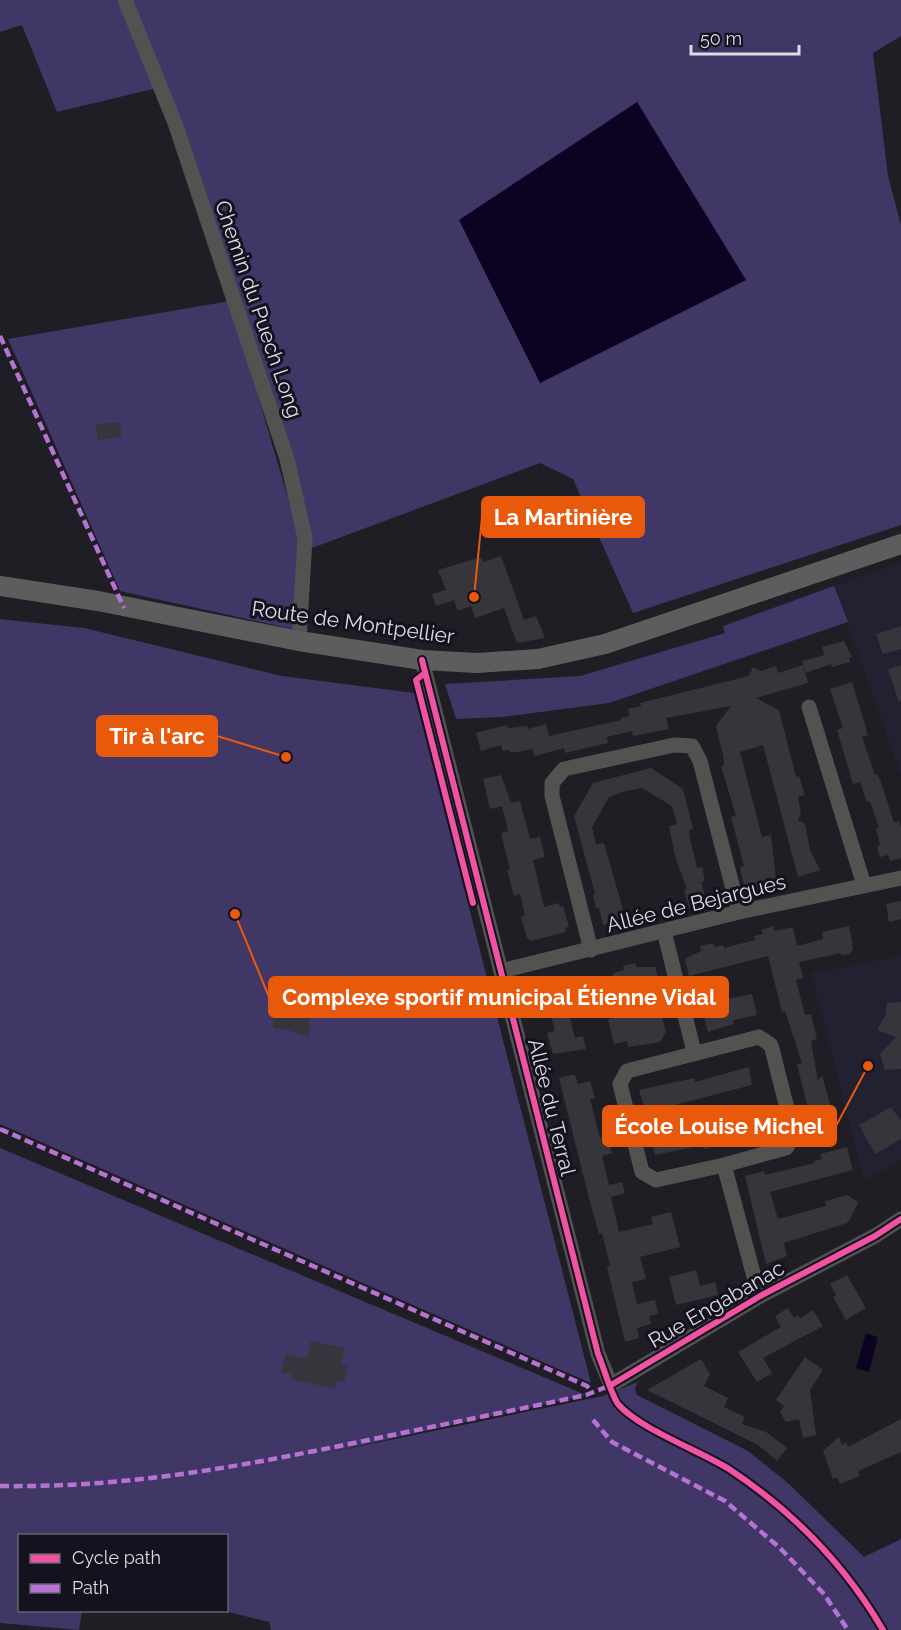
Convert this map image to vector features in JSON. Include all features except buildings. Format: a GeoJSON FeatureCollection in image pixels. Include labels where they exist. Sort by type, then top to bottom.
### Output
{"type":"FeatureCollection","features":[{"type":"Feature","properties":{"kind":"main road","name":"Route de Montpellier"},"geometry":{"type":"LineString","coordinates":[[0,586],[98,601],[299,641],[422,660],[477,663],[538,659],[605,644],[901,544]]}},
{"type":"Feature","properties":{"kind":"street","name":"Chemin du Puech Long"},"geometry":{"type":"LineString","coordinates":[[125,0],[174,123],[287,459],[305,538],[299,641]]}},
{"type":"Feature","properties":{"kind":"street","name":"Allée du Terral"},"geometry":{"type":"LineString","coordinates":[[422,660],[598,1354],[611,1385]]}},
{"type":"Feature","properties":{"kind":"street"},"geometry":{"type":"LineString","coordinates":[[809,707],[864,885]]}},
{"type":"Feature","properties":{"kind":"street"},"geometry":{"type":"LineString","coordinates":[[591,950],[552,796],[552,783],[564,769],[674,745],[692,746],[700,761],[739,912]]}},
{"type":"Feature","properties":{"kind":"street","name":"Allée de Bejargues"},"geometry":{"type":"LineString","coordinates":[[501,971],[739,912],[901,878]]}},
{"type":"Feature","properties":{"kind":"street"},"geometry":{"type":"LineString","coordinates":[[664,931],[694,1052]]}},
{"type":"Feature","properties":{"kind":"street"},"geometry":{"type":"LineString","coordinates":[[759,1037],[771,1045],[794,1136],[786,1148],[724,1165],[656,1180],[642,1172],[620,1084],[627,1071],[759,1037]]}},
{"type":"Feature","properties":{"kind":"street"},"geometry":{"type":"LineString","coordinates":[[724,1165],[756,1284],[762,1295]]}},
{"type":"Feature","properties":{"kind":"street","name":"Rue Engabanac"},"geometry":{"type":"LineString","coordinates":[[611,1385],[762,1295],[875,1236],[901,1219]]}},
{"type":"Feature","properties":{"kind":"shaded area"},"geometry":{"type":"Polygon","coordinates":[[[0,0],[119,0],[157,88],[57,112],[22,25],[0,32],[0,0]]]}},
{"type":"Feature","properties":{"kind":"shaded area"},"geometry":{"type":"Polygon","coordinates":[[[129,0],[901,0],[901,36],[873,53],[888,176],[901,225],[901,525],[633,613],[573,479],[540,463],[312,548],[292,459],[129,0]]]}},
{"type":"Feature","properties":{"kind":"shaded area"},"geometry":{"type":"Polygon","coordinates":[[[637,102],[746,280],[540,383],[459,220],[637,102]]]}},
{"type":"Feature","properties":{"kind":"shaded area"},"geometry":{"type":"Polygon","coordinates":[[[230,301],[300,539],[297,630],[120,591],[8,339],[230,301]]]}},
{"type":"Feature","properties":{"kind":"shaded area"},"geometry":{"type":"Polygon","coordinates":[[[901,562],[901,775],[834,586],[901,562]]]}},
{"type":"Feature","properties":{"kind":"shaded area"},"geometry":{"type":"Polygon","coordinates":[[[834,586],[848,622],[609,703],[502,717],[456,719],[445,684],[580,676],[725,633],[723,626],[834,586]]]}},
{"type":"Feature","properties":{"kind":"shaded area"},"geometry":{"type":"Polygon","coordinates":[[[0,619],[84,628],[282,676],[414,693],[591,1383],[0,1124],[0,619]]]}},
{"type":"Feature","properties":{"kind":"shaded area"},"geometry":{"type":"Polygon","coordinates":[[[901,956],[901,1160],[864,1181],[811,973],[901,956]]]}},
{"type":"Feature","properties":{"kind":"shaded area"},"geometry":{"type":"Polygon","coordinates":[[[0,1148],[586,1395],[322,1454],[603,1396],[638,1382],[635,1388],[637,1395],[748,1451],[788,1483],[864,1557],[901,1539],[901,1630],[271,1630],[269,1622],[228,1612],[228,1534],[18,1534],[18,1612],[82,1612],[79,1630],[0,1623],[0,1148]]]}},
{"type":"Feature","properties":{"kind":"shaded area"},"geometry":{"type":"Polygon","coordinates":[[[866,1333],[878,1337],[869,1372],[856,1368],[866,1333]]]}},
{"type":"Feature","properties":{"kind":"marked path"},"geometry":{"type":"LineString","coordinates":[[0,336],[124,608]]}},
{"type":"Feature","properties":{"kind":"marked path"},"geometry":{"type":"LineString","coordinates":[[0,1129],[587,1386],[592,1392]]}},
{"type":"Feature","properties":{"kind":"marked path"},"geometry":{"type":"LineString","coordinates":[[0,1486],[47,1486],[137,1480],[225,1467],[530,1407],[586,1395],[611,1385],[612,1387]]}},
{"type":"Feature","properties":{"kind":"marked path"},"geometry":{"type":"LineString","coordinates":[[593,1420],[612,1442],[725,1501],[780,1548],[824,1594],[848,1630]]}},
{"type":"Feature","properties":{"kind":"cycle path"},"geometry":{"type":"LineString","coordinates":[[422,660],[598,1354],[610,1388],[618,1404],[627,1413],[654,1430],[729,1469],[774,1502],[834,1561],[852,1583],[883,1630]]}},
{"type":"Feature","properties":{"kind":"cycle path"},"geometry":{"type":"LineString","coordinates":[[425,673],[416,680],[473,903]]}},
{"type":"Feature","properties":{"kind":"cycle path"},"geometry":{"type":"LineString","coordinates":[[611,1385],[762,1295],[875,1236],[901,1219]]}},
{"type":"Feature","properties":{"kind":"place","name":"La Martinière"},"geometry":{"type":"Point","coordinates":[474,597]}},
{"type":"Feature","properties":{"kind":"place","name":"Tir à l'arc"},"geometry":{"type":"Point","coordinates":[286,757]}},
{"type":"Feature","properties":{"kind":"place","name":"Complexe sportif municipal Étienne Vidal"},"geometry":{"type":"Point","coordinates":[235,914]}},
{"type":"Feature","properties":{"kind":"place","name":"École Louise Michel"},"geometry":{"type":"Point","coordinates":[868,1066]}}]}
